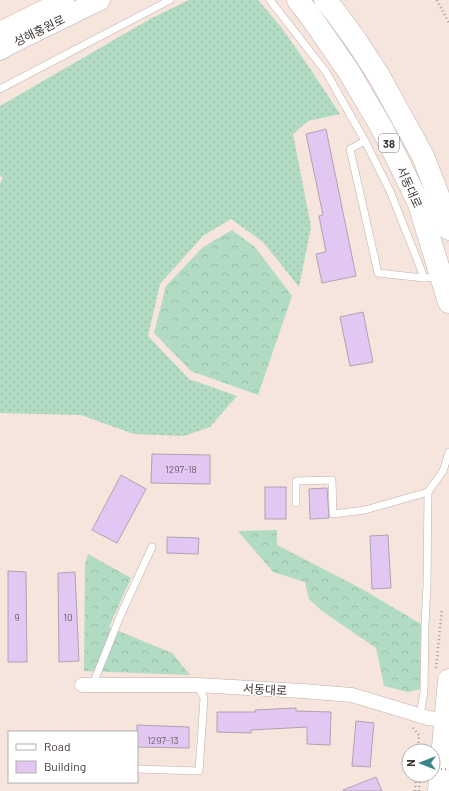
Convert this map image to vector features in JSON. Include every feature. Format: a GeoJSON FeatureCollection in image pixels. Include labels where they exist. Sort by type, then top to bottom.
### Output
{"type":"FeatureCollection","features":[{"type":"Feature","properties":{"kind":"main road","name":"성해홍원로"},"geometry":{"type":"LineString","coordinates":[[0,32],[64,0]]}},
{"type":"Feature","properties":{"kind":"main road","name":"서동대로"},"geometry":{"type":"LineString","coordinates":[[298,0],[349,72],[383,130],[419,204],[432,277],[449,302]]}},
{"type":"Feature","properties":{"kind":"main road","name":"성해홍원로"},"geometry":{"type":"LineString","coordinates":[[0,50],[98,1]]}},
{"type":"Feature","properties":{"kind":"main road","name":"서동대로"},"geometry":{"type":"LineString","coordinates":[[330,4],[379,76],[422,156],[440,201],[449,229]]}},
{"type":"Feature","properties":{"kind":"main road"},"geometry":{"type":"LineString","coordinates":[[439,791],[446,720],[442,675]]}},
{"type":"Feature","properties":{"kind":"street","name":"서동대로"},"geometry":{"type":"LineString","coordinates":[[88,684],[197,685],[352,695],[416,720],[428,718],[446,720]]}},
{"type":"Feature","properties":{"kind":"lane"},"geometry":{"type":"LineString","coordinates":[[0,89],[170,0]]}},
{"type":"Feature","properties":{"kind":"lane"},"geometry":{"type":"LineString","coordinates":[[270,0],[326,72],[365,141],[432,277]]}},
{"type":"Feature","properties":{"kind":"lane"},"geometry":{"type":"LineString","coordinates":[[365,141],[350,149],[378,273],[432,277]]}},
{"type":"Feature","properties":{"kind":"lane"},"geometry":{"type":"LineString","coordinates":[[416,720],[424,692],[428,492],[443,471],[449,452]]}},
{"type":"Feature","properties":{"kind":"lane"},"geometry":{"type":"LineString","coordinates":[[296,503],[296,481],[332,480],[333,514],[364,510],[428,492]]}},
{"type":"Feature","properties":{"kind":"lane"},"geometry":{"type":"LineString","coordinates":[[88,684],[152,547]]}},
{"type":"Feature","properties":{"kind":"lane"},"geometry":{"type":"LineString","coordinates":[[138,769],[200,771],[204,698],[197,685]]}},
{"type":"Feature","properties":{"kind":"path"},"geometry":{"type":"LineString","coordinates":[[437,0],[449,23]]}},
{"type":"Feature","properties":{"kind":"path"},"geometry":{"type":"LineString","coordinates":[[442,609],[442,675]]}},
{"type":"Feature","properties":{"kind":"path"},"geometry":{"type":"LineString","coordinates":[[416,720],[419,735],[418,743]]}},
{"type":"Feature","properties":{"kind":"green space"},"geometry":{"type":"Polygon","coordinates":[[[189,0],[258,0],[281,27],[340,114],[308,121],[293,134],[311,227],[299,287],[263,242],[231,219],[203,236],[160,284],[148,336],[189,379],[237,396],[210,427],[184,436],[134,434],[81,415],[0,413],[0,183],[3,178],[0,175],[0,106],[150,19],[189,0]]]}},
{"type":"Feature","properties":{"kind":"green space"},"geometry":{"type":"Polygon","coordinates":[[[232,230],[255,247],[292,296],[258,395],[191,371],[154,333],[166,286],[203,247],[232,230]]]}},
{"type":"Feature","properties":{"kind":"green space"},"geometry":{"type":"Polygon","coordinates":[[[277,530],[277,545],[362,589],[421,624],[420,689],[408,692],[384,686],[376,648],[322,611],[309,599],[305,582],[273,572],[238,531],[277,530]]]}},
{"type":"Feature","properties":{"kind":"green space"},"geometry":{"type":"Polygon","coordinates":[[[88,554],[131,578],[109,627],[172,653],[190,675],[84,671],[85,564],[88,554]]]}},
{"type":"Feature","properties":{"kind":"building"},"geometry":{"type":"Polygon","coordinates":[[[326,129],[356,276],[322,283],[316,254],[326,252],[319,216],[323,215],[306,134],[326,129]]]}},
{"type":"Feature","properties":{"kind":"building"},"geometry":{"type":"Polygon","coordinates":[[[363,312],[373,362],[350,366],[340,317],[363,312]]]}},
{"type":"Feature","properties":{"kind":"building"},"geometry":{"type":"Polygon","coordinates":[[[152,454],[210,455],[210,484],[151,483],[152,454]]]}},
{"type":"Feature","properties":{"kind":"building"},"geometry":{"type":"Polygon","coordinates":[[[121,475],[146,489],[117,543],[92,530],[121,475]]]}},
{"type":"Feature","properties":{"kind":"building"},"geometry":{"type":"Polygon","coordinates":[[[265,487],[286,487],[286,519],[265,519],[265,487]]]}},
{"type":"Feature","properties":{"kind":"building"},"geometry":{"type":"Polygon","coordinates":[[[327,488],[329,518],[310,519],[309,489],[327,488]]]}},
{"type":"Feature","properties":{"kind":"building"},"geometry":{"type":"Polygon","coordinates":[[[388,535],[391,588],[372,589],[370,536],[388,535]]]}},
{"type":"Feature","properties":{"kind":"building"},"geometry":{"type":"Polygon","coordinates":[[[167,537],[199,538],[198,554],[167,553],[167,537]]]}},
{"type":"Feature","properties":{"kind":"building"},"geometry":{"type":"Polygon","coordinates":[[[8,571],[26,572],[27,662],[8,662],[8,571]]]}},
{"type":"Feature","properties":{"kind":"building"},"geometry":{"type":"Polygon","coordinates":[[[75,572],[79,661],[59,662],[58,573],[75,572]]]}},
{"type":"Feature","properties":{"kind":"building"},"geometry":{"type":"Polygon","coordinates":[[[296,708],[296,711],[331,712],[330,745],[307,744],[307,727],[251,730],[251,733],[217,732],[217,712],[255,712],[255,710],[296,708]]]}},
{"type":"Feature","properties":{"kind":"building"},"geometry":{"type":"Polygon","coordinates":[[[356,721],[374,723],[370,767],[352,766],[356,721]]]}},
{"type":"Feature","properties":{"kind":"building"},"geometry":{"type":"Polygon","coordinates":[[[137,725],[189,727],[189,748],[138,747],[137,725]]]}},
{"type":"Feature","properties":{"kind":"building"},"geometry":{"type":"Polygon","coordinates":[[[376,777],[382,791],[343,791],[343,790],[376,777]]]}}]}
